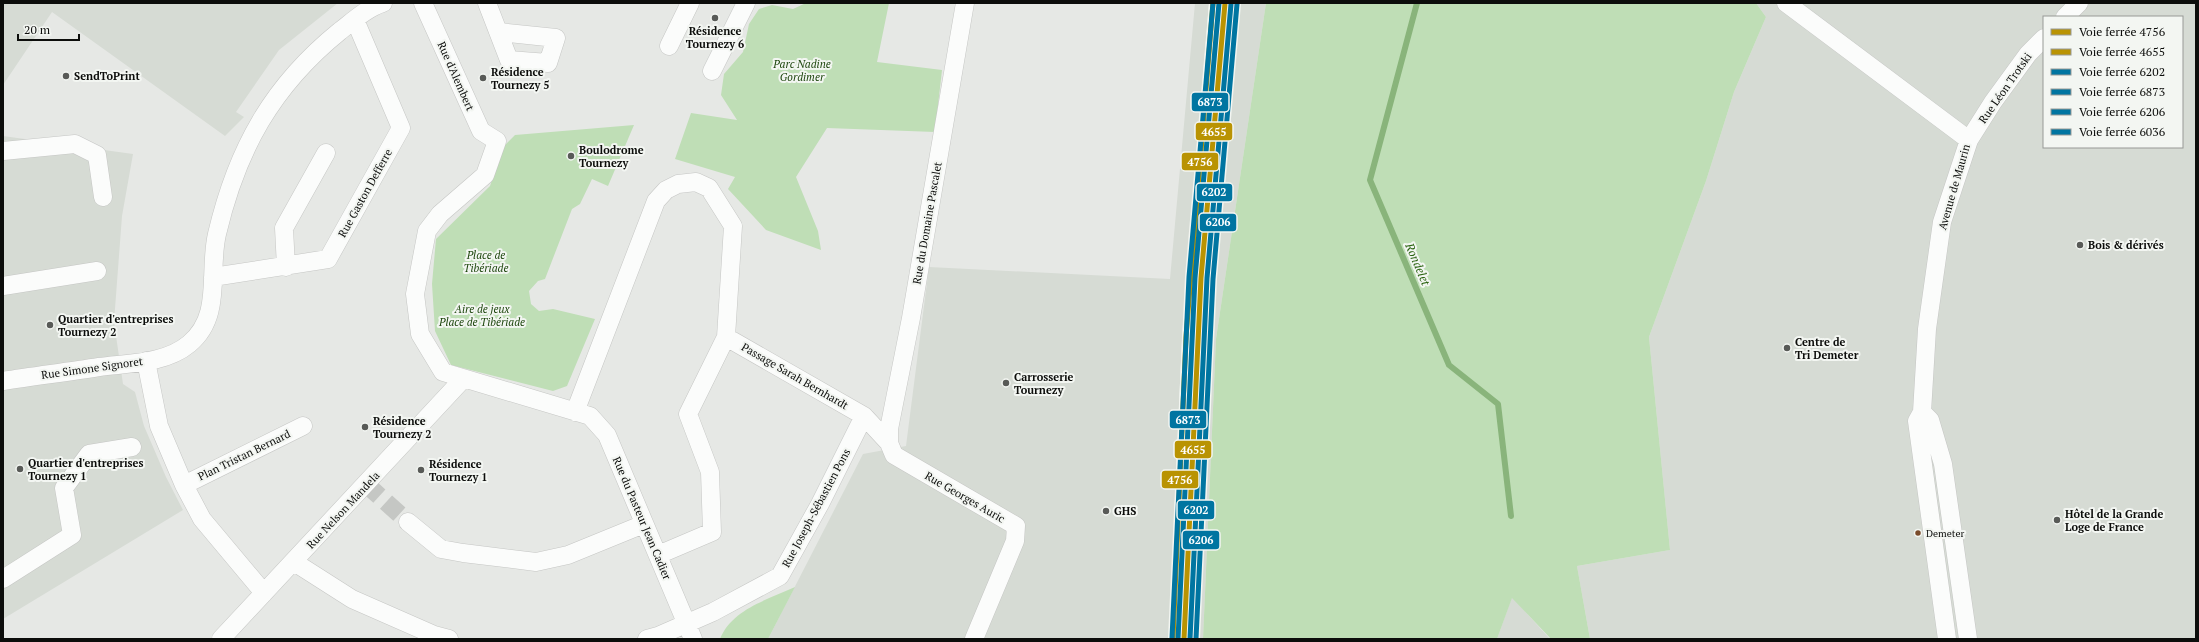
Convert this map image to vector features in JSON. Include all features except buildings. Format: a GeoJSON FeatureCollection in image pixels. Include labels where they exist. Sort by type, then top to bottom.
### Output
{"type":"FeatureCollection","features":[{"type":"Feature","properties":{"kind":"street"},"geometry":{"type":"LineString","coordinates":[[213,277],[216,235],[228,192],[255,128],[295,74],[320,48],[355,20],[383,3]]}},
{"type":"Feature","properties":{"kind":"street","name":"Rue d'Alembert"},"geometry":{"type":"LineString","coordinates":[[423,3],[481,131],[497,140],[485,175],[440,214],[427,231],[415,294],[420,334],[443,372],[463,379]]}},
{"type":"Feature","properties":{"kind":"street"},"geometry":{"type":"LineString","coordinates":[[487,3],[498,32]]}},
{"type":"Feature","properties":{"kind":"street"},"geometry":{"type":"LineString","coordinates":[[669,46],[690,3]]}},
{"type":"Feature","properties":{"kind":"street"},"geometry":{"type":"LineString","coordinates":[[712,71],[746,3]]}},
{"type":"Feature","properties":{"kind":"street","name":"Rue du Domaine Pascalet"},"geometry":{"type":"LineString","coordinates":[[889,443],[889,429],[908,333],[965,3]]}},
{"type":"Feature","properties":{"kind":"street","name":"Avenue de Maurin"},"geometry":{"type":"LineString","coordinates":[[1786,3],[1969,140],[1942,222],[1927,329],[1922,412],[1917,421],[1948,639]]}},
{"type":"Feature","properties":{"kind":"street"},"geometry":{"type":"LineString","coordinates":[[2066,16],[2079,3]]}},
{"type":"Feature","properties":{"kind":"street","name":"Rue Gaston Defferre"},"geometry":{"type":"LineString","coordinates":[[213,277],[286,267],[328,259],[401,128],[355,20]]}},
{"type":"Feature","properties":{"kind":"street","name":"Rue Léon Trotski"},"geometry":{"type":"LineString","coordinates":[[1969,140],[1993,102],[2028,54],[2043,39]]}},
{"type":"Feature","properties":{"kind":"street"},"geometry":{"type":"LineString","coordinates":[[3,151],[75,144],[97,155],[103,197]]}},
{"type":"Feature","properties":{"kind":"street"},"geometry":{"type":"LineString","coordinates":[[286,267],[284,228],[326,153]]}},
{"type":"Feature","properties":{"kind":"street"},"geometry":{"type":"LineString","coordinates":[[463,379],[575,412],[656,201],[666,190],[678,184],[696,182],[709,188],[733,226],[726,337],[688,414],[710,472],[712,532],[658,555]]}},
{"type":"Feature","properties":{"kind":"street"},"geometry":{"type":"LineString","coordinates":[[3,286],[97,272]]}},
{"type":"Feature","properties":{"kind":"street","name":"Rue Simone Signoret"},"geometry":{"type":"LineString","coordinates":[[3,381],[146,361],[179,350],[201,332],[207,320],[212,306],[213,277]]}},
{"type":"Feature","properties":{"kind":"street","name":"Passage Sarah Bernhardt"},"geometry":{"type":"LineString","coordinates":[[726,337],[864,416]]}},
{"type":"Feature","properties":{"kind":"street"},"geometry":{"type":"LineString","coordinates":[[146,361],[159,426],[184,485],[202,519],[264,593]]}},
{"type":"Feature","properties":{"kind":"street","name":"Rue Nelson Mandela"},"geometry":{"type":"LineString","coordinates":[[221,639],[463,379]]}},
{"type":"Feature","properties":{"kind":"street","name":"Rue du Pasteur Jean Cadier"},"geometry":{"type":"LineString","coordinates":[[575,412],[590,416],[607,436],[690,631]]}},
{"type":"Feature","properties":{"kind":"street"},"geometry":{"type":"LineString","coordinates":[[1922,412],[1930,420],[1943,464],[1968,639]]}},
{"type":"Feature","properties":{"kind":"street","name":"Rue Georges Auric"},"geometry":{"type":"LineString","coordinates":[[864,416],[889,443],[894,455],[1016,526],[1015,541],[974,639]]}},
{"type":"Feature","properties":{"kind":"street","name":"Rue Joseph-Sébastien Pons"},"geometry":{"type":"LineString","coordinates":[[647,639],[690,631],[714,612],[780,576],[820,504],[864,416]]}},
{"type":"Feature","properties":{"kind":"street","name":"Plan Tristan Bernard"},"geometry":{"type":"LineString","coordinates":[[184,485],[303,426]]}},
{"type":"Feature","properties":{"kind":"street"},"geometry":{"type":"LineString","coordinates":[[3,578],[72,535],[64,488],[88,454],[132,447]]}},
{"type":"Feature","properties":{"kind":"street"},"geometry":{"type":"LineString","coordinates":[[408,522],[441,549],[536,562],[568,555],[644,524]]}},
{"type":"Feature","properties":{"kind":"street"},"geometry":{"type":"LineString","coordinates":[[294,562],[352,599],[434,635],[450,639]]}},
{"type":"Feature","properties":{"kind":"street"},"geometry":{"type":"LineString","coordinates":[[1940,591],[1961,587]]}},
{"type":"Feature","properties":{"kind":"shaded area"},"geometry":{"type":"Polygon","coordinates":[[[3,3],[338,3],[279,50],[236,112],[244,117],[225,136],[52,12],[3,85],[3,3]]]}},
{"type":"Feature","properties":{"kind":"shaded area"},"geometry":{"type":"Polygon","coordinates":[[[1195,3],[1266,3],[1216,339],[1203,639],[768,639],[863,454],[906,446],[929,267],[1170,279],[1195,3]]]}},
{"type":"Feature","properties":{"kind":"shaded area"},"geometry":{"type":"Polygon","coordinates":[[[1756,3],[2196,3],[2196,639],[1590,639],[1577,566],[1670,550],[1649,337],[1706,181],[1734,92],[1766,17],[1756,3]]]}},
{"type":"Feature","properties":{"kind":"shaded area"},"geometry":{"type":"Polygon","coordinates":[[[3,136],[133,154],[122,216],[114,322],[123,384],[135,392],[144,426],[166,477],[183,510],[3,619],[3,136]]]}},
{"type":"Feature","properties":{"kind":"shaded area"},"geometry":{"type":"Polygon","coordinates":[[[1512,597],[1549,638],[1551,639],[1497,639],[1512,597]]]}},
{"type":"Feature","properties":{"kind":"green space","name":"Parc Nadine Gordimer"},"geometry":{"type":"Polygon","coordinates":[[[806,3],[889,3],[877,62],[942,70],[935,132],[827,128],[796,177],[818,231],[821,250],[766,230],[728,189],[735,177],[675,159],[691,113],[737,120],[721,95],[724,74],[743,52],[749,24],[759,9],[772,5],[793,9],[806,3]]]}},
{"type":"Feature","properties":{"kind":"green space"},"geometry":{"type":"Polygon","coordinates":[[[1266,3],[1756,3],[1766,17],[1734,92],[1706,181],[1649,337],[1670,550],[1577,566],[1590,639],[1551,639],[1512,598],[1497,639],[1203,639],[1216,339],[1266,3]]]}},
{"type":"Feature","properties":{"kind":"green space","name":"Place de Tibériade"},"geometry":{"type":"Polygon","coordinates":[[[634,125],[608,186],[592,179],[580,204],[572,209],[545,279],[538,281],[529,291],[531,304],[539,311],[553,309],[595,319],[567,386],[553,391],[451,365],[435,331],[432,284],[436,239],[490,186],[503,147],[515,135],[634,125]]]}},
{"type":"Feature","properties":{"kind":"green space"},"geometry":{"type":"Polygon","coordinates":[[[795,587],[768,639],[720,639],[733,620],[742,613],[762,601],[795,587]]]}},
{"type":"Feature","properties":{"kind":"waterway","name":"Rondelet"},"geometry":{"type":"LineString","coordinates":[[1417,3],[1370,180],[1449,365],[1498,404],[1511,516]]}},
{"type":"Feature","properties":{"kind":"tunnel"},"geometry":{"type":"LineString","coordinates":[[366,484],[408,522]]}},
{"type":"Feature","properties":{"kind":"rail line","name":"4756"},"geometry":{"type":"LineString","coordinates":[[1173,639],[1186,337],[1213,3]]}},
{"type":"Feature","properties":{"kind":"rail line","name":"6036"},"geometry":{"type":"LineString","coordinates":[[1172,638],[1189,277],[1213,3]]}},
{"type":"Feature","properties":{"kind":"rail line","name":"6873"},"geometry":{"type":"LineString","coordinates":[[1178,639],[1195,278],[1219,3]]}},
{"type":"Feature","properties":{"kind":"rail line","name":"4655"},"geometry":{"type":"LineString","coordinates":[[1184,639],[1201,278],[1225,3]]}},
{"type":"Feature","properties":{"kind":"rail line","name":"6202"},"geometry":{"type":"LineString","coordinates":[[1190,639],[1207,278],[1231,4]]}},
{"type":"Feature","properties":{"kind":"rail line","name":"6206"},"geometry":{"type":"LineString","coordinates":[[1196,639],[1213,279],[1237,4]]}},
{"type":"Feature","properties":{"kind":"place","name":"Résidence Tournezy 6"},"geometry":{"type":"Point","coordinates":[715,18]}},
{"type":"Feature","properties":{"kind":"place","name":"SendToPrint"},"geometry":{"type":"Point","coordinates":[66,76]}},
{"type":"Feature","properties":{"kind":"place","name":"Résidence Tournezy 5"},"geometry":{"type":"Point","coordinates":[483,78]}},
{"type":"Feature","properties":{"kind":"place","name":"Boulodrome Tournezy"},"geometry":{"type":"Point","coordinates":[571,156]}},
{"type":"Feature","properties":{"kind":"place","name":"Bois & dérivés"},"geometry":{"type":"Point","coordinates":[2080,245]}},
{"type":"Feature","properties":{"kind":"place","name":"Quartier d'entreprises Tournezy 2"},"geometry":{"type":"Point","coordinates":[50,325]}},
{"type":"Feature","properties":{"kind":"place","name":"Centre de Tri Demeter"},"geometry":{"type":"Point","coordinates":[1787,348]}},
{"type":"Feature","properties":{"kind":"place","name":"Carrosserie Tournezy"},"geometry":{"type":"Point","coordinates":[1006,383]}},
{"type":"Feature","properties":{"kind":"place","name":"Résidence Tournezy 2"},"geometry":{"type":"Point","coordinates":[365,427]}},
{"type":"Feature","properties":{"kind":"place","name":"Quartier d'entreprises Tournezy 1"},"geometry":{"type":"Point","coordinates":[20,469]}},
{"type":"Feature","properties":{"kind":"place","name":"Résidence Tournezy 1"},"geometry":{"type":"Point","coordinates":[421,470]}},
{"type":"Feature","properties":{"kind":"place","name":"GHS"},"geometry":{"type":"Point","coordinates":[1106,511]}},
{"type":"Feature","properties":{"kind":"place","name":"Hôtel de la Grande Loge de France"},"geometry":{"type":"Point","coordinates":[2057,520]}},
{"type":"Feature","properties":{"kind":"place","name":"Demeter"},"geometry":{"type":"Point","coordinates":[1918,533]}},
{"type":"Feature","properties":{"kind":"park label","name":"Aire de jeux Place de Tibériade"},"geometry":{"type":"Point","coordinates":[482,315]}}]}
